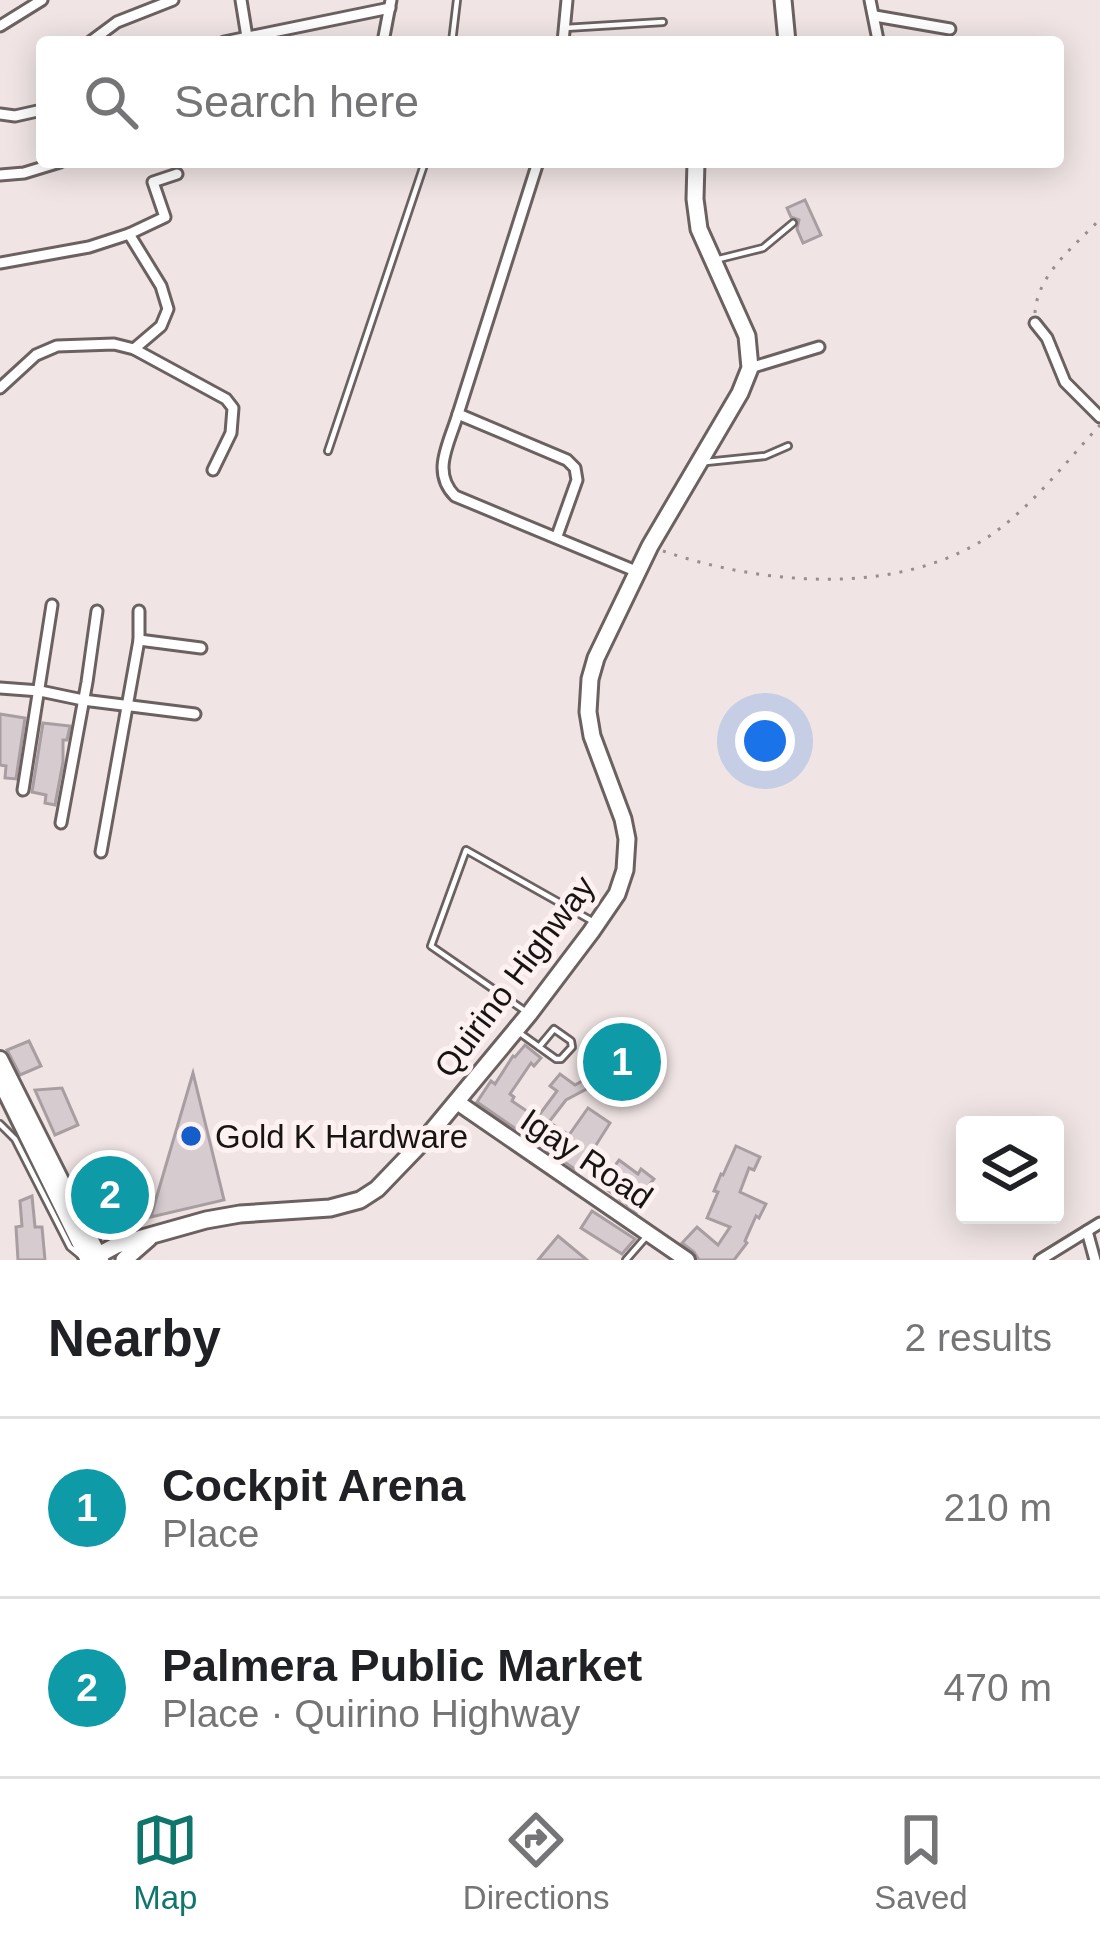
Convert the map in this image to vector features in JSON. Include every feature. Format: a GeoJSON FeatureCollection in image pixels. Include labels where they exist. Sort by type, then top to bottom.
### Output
{"type":"FeatureCollection","features":[{"type":"Feature","properties":{"kind":"main road"},"geometry":{"type":"LineString","coordinates":[[782,0],[786,36]]}},
{"type":"Feature","properties":{"kind":"main road"},"geometry":{"type":"LineString","coordinates":[[696,168],[696,215],[747,336],[750,368]]}},
{"type":"Feature","properties":{"kind":"main road","name":"Quirino Highway"},"geometry":{"type":"LineString","coordinates":[[93,1259],[117,1245],[206,1220],[330,1208],[360,1199],[397,1171],[457,1102],[597,924],[617,894],[627,839],[592,736],[587,696],[596,658],[650,547],[750,368]]}},
{"type":"Feature","properties":{"kind":"main road","name":"Quirino Highway"},"geometry":{"type":"LineString","coordinates":[[124,1260],[152,1237]]}},
{"type":"Feature","properties":{"kind":"street"},"geometry":{"type":"LineString","coordinates":[[0,26],[42,0]]}},
{"type":"Feature","properties":{"kind":"street"},"geometry":{"type":"LineString","coordinates":[[97,36],[117,22],[172,0]]}},
{"type":"Feature","properties":{"kind":"street"},"geometry":{"type":"LineString","coordinates":[[241,0],[247,36]]}},
{"type":"Feature","properties":{"kind":"street"},"geometry":{"type":"LineString","coordinates":[[564,36],[567,0]]}},
{"type":"Feature","properties":{"kind":"street"},"geometry":{"type":"LineString","coordinates":[[870,0],[878,36]]}},
{"type":"Feature","properties":{"kind":"street"},"geometry":{"type":"LineString","coordinates":[[259,36],[390,4],[384,36]]}},
{"type":"Feature","properties":{"kind":"street"},"geometry":{"type":"LineString","coordinates":[[875,16],[950,29]]}},
{"type":"Feature","properties":{"kind":"street"},"geometry":{"type":"LineString","coordinates":[[0,114],[36,111]]}},
{"type":"Feature","properties":{"kind":"street"},"geometry":{"type":"LineString","coordinates":[[0,175],[38,168]]}},
{"type":"Feature","properties":{"kind":"street"},"geometry":{"type":"LineString","coordinates":[[536,168],[441,472],[444,485],[455,496],[638,572]]}},
{"type":"Feature","properties":{"kind":"street"},"geometry":{"type":"LineString","coordinates":[[0,262],[88,247],[165,217],[152,182],[177,174]]}},
{"type":"Feature","properties":{"kind":"street"},"geometry":{"type":"LineString","coordinates":[[129,234],[161,286],[168,309],[161,326],[134,349]]}},
{"type":"Feature","properties":{"kind":"street"},"geometry":{"type":"LineString","coordinates":[[1035,323],[1047,338],[1065,382],[1100,421]]}},
{"type":"Feature","properties":{"kind":"street"},"geometry":{"type":"LineString","coordinates":[[0,388],[36,355],[57,346],[114,344],[134,349],[226,399],[233,408],[232,433],[213,470]]}},
{"type":"Feature","properties":{"kind":"street"},"geometry":{"type":"LineString","coordinates":[[750,368],[819,347]]}},
{"type":"Feature","properties":{"kind":"street"},"geometry":{"type":"LineString","coordinates":[[458,415],[567,460],[575,468],[577,480],[557,536]]}},
{"type":"Feature","properties":{"kind":"street"},"geometry":{"type":"LineString","coordinates":[[23,790],[52,605]]}},
{"type":"Feature","properties":{"kind":"street"},"geometry":{"type":"LineString","coordinates":[[61,823],[97,610]]}},
{"type":"Feature","properties":{"kind":"street"},"geometry":{"type":"LineString","coordinates":[[101,852],[140,640],[140,611]]}},
{"type":"Feature","properties":{"kind":"street"},"geometry":{"type":"LineString","coordinates":[[140,640],[201,647]]}},
{"type":"Feature","properties":{"kind":"street"},"geometry":{"type":"LineString","coordinates":[[0,688],[195,714]]}},
{"type":"Feature","properties":{"kind":"street"},"geometry":{"type":"LineString","coordinates":[[0,1060],[93,1259]]}},
{"type":"Feature","properties":{"kind":"street"},"geometry":{"type":"LineString","coordinates":[[0,1081],[93,1259]]}},
{"type":"Feature","properties":{"kind":"street","name":"Igay Road"},"geometry":{"type":"LineString","coordinates":[[457,1102],[687,1260]]}},
{"type":"Feature","properties":{"kind":"street"},"geometry":{"type":"LineString","coordinates":[[1043,1259],[1092,1235],[1100,1223]]}},
{"type":"Feature","properties":{"kind":"street"},"geometry":{"type":"LineString","coordinates":[[1092,1235],[1095,1260]]}},
{"type":"Feature","properties":{"kind":"lane"},"geometry":{"type":"LineString","coordinates":[[453,36],[457,0]]}},
{"type":"Feature","properties":{"kind":"lane"},"geometry":{"type":"LineString","coordinates":[[565,28],[663,22]]}},
{"type":"Feature","properties":{"kind":"lane"},"geometry":{"type":"LineString","coordinates":[[328,451],[423,168]]}},
{"type":"Feature","properties":{"kind":"lane"},"geometry":{"type":"LineString","coordinates":[[715,259],[763,248],[793,223]]}},
{"type":"Feature","properties":{"kind":"lane"},"geometry":{"type":"LineString","coordinates":[[697,463],[765,456],[788,446]]}},
{"type":"Feature","properties":{"kind":"lane"},"geometry":{"type":"LineString","coordinates":[[529,1014],[431,946],[466,850],[597,924]]}},
{"type":"Feature","properties":{"kind":"lane"},"geometry":{"type":"LineString","coordinates":[[515,1030],[539,1047],[556,1059],[572,1047],[554,1029],[539,1047]]}},
{"type":"Feature","properties":{"kind":"lane"},"geometry":{"type":"LineString","coordinates":[[0,1124],[14,1139],[70,1247],[93,1259]]}},
{"type":"Feature","properties":{"kind":"lane"},"geometry":{"type":"LineString","coordinates":[[626,1260],[649,1233]]}},
{"type":"Feature","properties":{"kind":"path"},"geometry":{"type":"LineString","coordinates":[[1035,323],[1041,286],[1100,218]]}},
{"type":"Feature","properties":{"kind":"path"},"geometry":{"type":"LineString","coordinates":[[650,547],[781,578],[908,571],[961,552],[1000,527],[1042,489],[1100,421]]}},
{"type":"Feature","properties":{"kind":"building"},"geometry":{"type":"Polygon","coordinates":[[[805,200],[821,235],[803,243],[799,220],[787,208],[805,200]]]}},
{"type":"Feature","properties":{"kind":"building"},"geometry":{"type":"Polygon","coordinates":[[[0,714],[25,718],[16,779],[5,778],[6,766],[0,765],[0,714]]]}},
{"type":"Feature","properties":{"kind":"building"},"geometry":{"type":"Polygon","coordinates":[[[43,723],[70,726],[63,740],[55,805],[45,803],[46,795],[32,792],[43,723]]]}},
{"type":"Feature","properties":{"kind":"building"},"geometry":{"type":"Polygon","coordinates":[[[615,1030],[644,1038],[655,1056],[655,1070],[634,1094],[615,1095],[601,1088],[609,1077],[566,1100],[549,1122],[569,1135],[588,1108],[610,1123],[579,1172],[542,1147],[546,1142],[519,1125],[516,1129],[477,1102],[525,1045],[541,1058],[534,1066],[531,1063],[510,1094],[512,1101],[537,1118],[557,1091],[550,1086],[560,1074],[575,1085],[593,1075],[590,1053],[599,1039],[615,1030]]]}},
{"type":"Feature","properties":{"kind":"building"},"geometry":{"type":"Polygon","coordinates":[[[29,1041],[41,1066],[20,1075],[7,1050],[29,1041]]]}},
{"type":"Feature","properties":{"kind":"building","name":"Gold K Hardware"},"geometry":{"type":"Polygon","coordinates":[[[193,1073],[224,1200],[151,1217],[156,1199],[193,1073]]]}},
{"type":"Feature","properties":{"kind":"building"},"geometry":{"type":"Polygon","coordinates":[[[62,1088],[78,1125],[55,1135],[35,1090],[62,1088]]]}},
{"type":"Feature","properties":{"kind":"building"},"geometry":{"type":"Polygon","coordinates":[[[736,1146],[760,1157],[754,1170],[749,1168],[740,1192],[766,1204],[734,1260],[699,1260],[682,1243],[697,1227],[718,1245],[730,1227],[707,1218],[736,1146]]]}},
{"type":"Feature","properties":{"kind":"building"},"geometry":{"type":"Polygon","coordinates":[[[619,1160],[654,1179],[642,1194],[638,1202],[643,1205],[637,1212],[601,1185],[619,1160]]]}},
{"type":"Feature","properties":{"kind":"building"},"geometry":{"type":"Polygon","coordinates":[[[121,1163],[141,1208],[105,1223],[94,1214],[80,1182],[121,1163]]]}},
{"type":"Feature","properties":{"kind":"building"},"geometry":{"type":"Polygon","coordinates":[[[32,1196],[35,1227],[42,1227],[45,1260],[18,1260],[20,1201],[32,1196]]]}},
{"type":"Feature","properties":{"kind":"building"},"geometry":{"type":"Polygon","coordinates":[[[592,1211],[635,1239],[622,1254],[581,1228],[592,1211]]]}},
{"type":"Feature","properties":{"kind":"building"},"geometry":{"type":"Polygon","coordinates":[[[558,1236],[587,1260],[538,1260],[558,1236]]]}},
{"type":"Feature","properties":{"kind":"place","name":"Cockpit Arena"},"geometry":{"type":"Point","coordinates":[622,1062]}},
{"type":"Feature","properties":{"kind":"place","name":"Gold K Hardware"},"geometry":{"type":"Point","coordinates":[191,1136]}},
{"type":"Feature","properties":{"kind":"place","name":"Palmera Public Market"},"geometry":{"type":"Point","coordinates":[110,1195]}}]}
